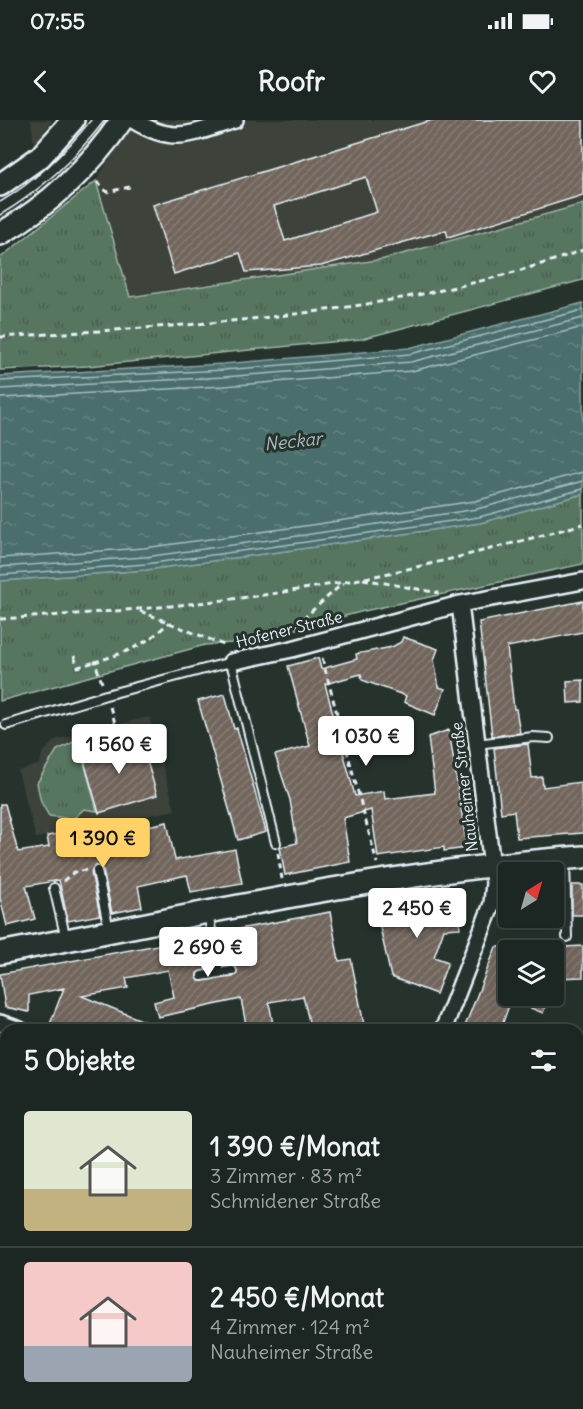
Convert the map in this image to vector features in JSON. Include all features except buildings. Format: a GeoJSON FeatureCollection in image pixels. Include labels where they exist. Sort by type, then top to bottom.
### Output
{"type":"FeatureCollection","features":[{"type":"Feature","properties":{"kind":"main road"},"geometry":{"type":"LineString","coordinates":[[0,185],[40,158],[73,120]]}},
{"type":"Feature","properties":{"kind":"main road"},"geometry":{"type":"LineString","coordinates":[[0,234],[73,181],[101,150],[122,120]]}},
{"type":"Feature","properties":{"kind":"main road"},"geometry":{"type":"LineString","coordinates":[[0,953],[286,898],[492,864],[574,858]]}},
{"type":"Feature","properties":{"kind":"street"},"geometry":{"type":"LineString","coordinates":[[133,120],[154,132],[176,137],[235,120]]}},
{"type":"Feature","properties":{"kind":"street","name":"Hofener Straße"},"geometry":{"type":"LineString","coordinates":[[232,662],[292,649],[460,603],[583,581]]}},
{"type":"Feature","properties":{"kind":"street","name":"Nauheimer Straße"},"geometry":{"type":"LineString","coordinates":[[445,1024],[492,904],[494,883],[460,603]]}},
{"type":"Feature","properties":{"kind":"lane"},"geometry":{"type":"LineString","coordinates":[[232,662],[276,843]]}},
{"type":"Feature","properties":{"kind":"lane","name":"Hofener Straße"},"geometry":{"type":"LineString","coordinates":[[6,725],[106,694],[232,662]]}},
{"type":"Feature","properties":{"kind":"lane"},"geometry":{"type":"LineString","coordinates":[[477,744],[533,737],[549,738]]}},
{"type":"Feature","properties":{"kind":"lane"},"geometry":{"type":"LineString","coordinates":[[567,937],[574,858]]}},
{"type":"Feature","properties":{"kind":"lane"},"geometry":{"type":"LineString","coordinates":[[97,871],[109,932]]}},
{"type":"Feature","properties":{"kind":"lane"},"geometry":{"type":"LineString","coordinates":[[54,888],[67,940]]}},
{"type":"Feature","properties":{"kind":"lane"},"geometry":{"type":"LineString","coordinates":[[208,913],[212,935]]}},
{"type":"Feature","properties":{"kind":"lane"},"geometry":{"type":"LineString","coordinates":[[217,962],[219,973]]}},
{"type":"Feature","properties":{"kind":"lane"},"geometry":{"type":"LineString","coordinates":[[202,976],[232,971]]}},
{"type":"Feature","properties":{"kind":"path"},"geometry":{"type":"LineString","coordinates":[[99,185],[106,192],[112,193],[134,186]]}},
{"type":"Feature","properties":{"kind":"path"},"geometry":{"type":"LineString","coordinates":[[0,337],[273,318],[333,310],[538,266],[583,250]]}},
{"type":"Feature","properties":{"kind":"path"},"geometry":{"type":"LineString","coordinates":[[0,619],[138,610],[344,582],[464,557],[583,524]]}},
{"type":"Feature","properties":{"kind":"path"},"geometry":{"type":"LineString","coordinates":[[361,578],[433,590],[460,603]]}},
{"type":"Feature","properties":{"kind":"path"},"geometry":{"type":"LineString","coordinates":[[292,649],[287,633],[291,627],[344,582]]}},
{"type":"Feature","properties":{"kind":"path"},"geometry":{"type":"LineString","coordinates":[[138,610],[229,647],[232,662]]}},
{"type":"Feature","properties":{"kind":"path"},"geometry":{"type":"LineString","coordinates":[[136,648],[153,639],[169,622]]}},
{"type":"Feature","properties":{"kind":"path"},"geometry":{"type":"LineString","coordinates":[[318,642],[383,882]]}},
{"type":"Feature","properties":{"kind":"path"},"geometry":{"type":"LineString","coordinates":[[74,656],[78,667],[95,662]]}},
{"type":"Feature","properties":{"kind":"path"},"geometry":{"type":"LineString","coordinates":[[276,843],[286,898]]}},
{"type":"Feature","properties":{"kind":"path"},"geometry":{"type":"LineString","coordinates":[[54,888],[74,872],[91,869],[97,871]]}},
{"type":"Feature","properties":{"kind":"shaded area"},"geometry":{"type":"Polygon","coordinates":[[[31,120],[52,120],[34,146],[31,120]]]}},
{"type":"Feature","properties":{"kind":"shaded area"},"geometry":{"type":"Polygon","coordinates":[[[132,120],[583,120],[583,204],[384,259],[130,297],[96,181],[132,120]]]}},
{"type":"Feature","properties":{"kind":"shaded area"},"geometry":{"type":"Polygon","coordinates":[[[149,717],[175,810],[36,838],[18,771],[40,764],[42,754],[55,740],[149,717]]]}},
{"type":"Feature","properties":{"kind":"green space"},"geometry":{"type":"Polygon","coordinates":[[[96,181],[130,297],[384,259],[583,204],[583,280],[361,339],[88,366],[0,370],[0,258],[96,181]]]}},
{"type":"Feature","properties":{"kind":"green space"},"geometry":{"type":"Polygon","coordinates":[[[583,494],[583,564],[364,611],[247,642],[205,645],[0,701],[0,581],[146,570],[480,523],[583,494]]]}},
{"type":"Feature","properties":{"kind":"green space"},"geometry":{"type":"Polygon","coordinates":[[[74,742],[80,747],[97,811],[84,809],[73,819],[49,816],[41,802],[37,783],[57,750],[74,742]]]}},
{"type":"Feature","properties":{"kind":"water","name":"Neckar"},"geometry":{"type":"Polygon","coordinates":[[[583,303],[583,494],[480,523],[146,570],[0,581],[0,376],[223,364],[409,348],[583,303]]]}},
{"type":"Feature","properties":{"kind":"tram line"},"geometry":{"type":"LineString","coordinates":[[0,202],[26,185],[50,165],[91,120]]}},
{"type":"Feature","properties":{"kind":"tram line"},"geometry":{"type":"LineString","coordinates":[[0,215],[57,173],[105,120]]}}]}
